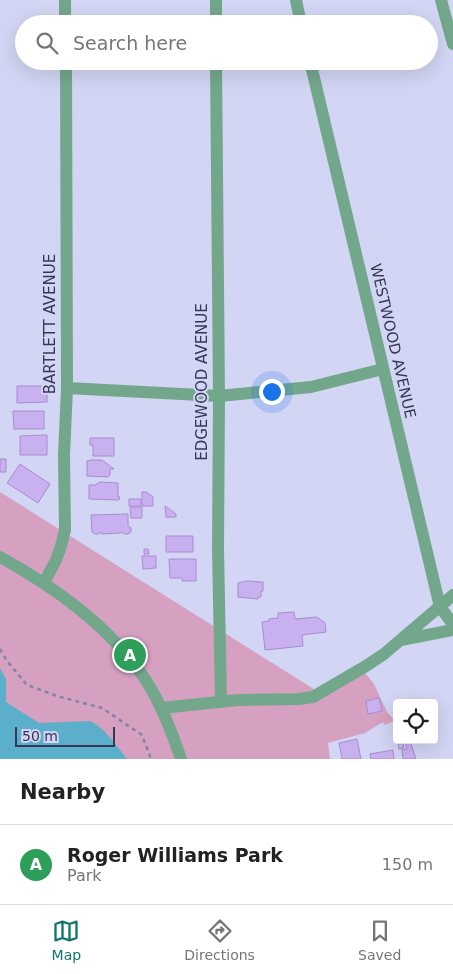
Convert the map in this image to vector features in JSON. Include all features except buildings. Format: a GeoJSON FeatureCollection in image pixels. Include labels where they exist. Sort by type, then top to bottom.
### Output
{"type":"FeatureCollection","features":[{"type":"Feature","properties":{"kind":"street"},"geometry":{"type":"LineString","coordinates":[[65,0],[65,15]]}},
{"type":"Feature","properties":{"kind":"street"},"geometry":{"type":"LineString","coordinates":[[216,0],[216,15]]}},
{"type":"Feature","properties":{"kind":"street"},"geometry":{"type":"LineString","coordinates":[[296,0],[299,15]]}},
{"type":"Feature","properties":{"kind":"street"},"geometry":{"type":"LineString","coordinates":[[441,0],[453,44]]}},
{"type":"Feature","properties":{"kind":"street","name":"BARTLETT AVENUE"},"geometry":{"type":"LineString","coordinates":[[44,583],[61,546],[64,530],[64,455],[67,388],[66,70]]}},
{"type":"Feature","properties":{"kind":"street","name":"EDGEWOOD AVENUE"},"geometry":{"type":"LineString","coordinates":[[216,70],[219,396],[218,549],[221,702]]}},
{"type":"Feature","properties":{"kind":"street","name":"WESTWOOD AVENUE"},"geometry":{"type":"LineString","coordinates":[[312,70],[440,607],[453,624]]}},
{"type":"Feature","properties":{"kind":"street"},"geometry":{"type":"LineString","coordinates":[[67,388],[219,396],[310,387],[383,369]]}},
{"type":"Feature","properties":{"kind":"street"},"geometry":{"type":"LineString","coordinates":[[0,557],[44,583],[87,616],[121,648],[144,677],[161,708],[181,759]]}},
{"type":"Feature","properties":{"kind":"street"},"geometry":{"type":"LineString","coordinates":[[161,708],[253,699],[299,699],[313,697],[374,661],[453,595]]}},
{"type":"Feature","properties":{"kind":"street"},"geometry":{"type":"LineString","coordinates":[[401,640],[453,630]]}},
{"type":"Feature","properties":{"kind":"path"},"geometry":{"type":"LineString","coordinates":[[0,649],[7,661],[27,685],[102,708],[142,735],[150,759]]}},
{"type":"Feature","properties":{"kind":"shaded area"},"geometry":{"type":"Polygon","coordinates":[[[0,492],[317,691],[362,669],[374,684],[387,712],[393,719],[393,722],[384,725],[383,722],[365,733],[328,743],[330,759],[0,759],[0,492]]]}},
{"type":"Feature","properties":{"kind":"water"},"geometry":{"type":"Polygon","coordinates":[[[0,668],[6,679],[6,702],[39,723],[90,721],[106,733],[127,759],[0,759],[0,668]]]}},
{"type":"Feature","properties":{"kind":"place","name":"Roger Williams Park"},"geometry":{"type":"Point","coordinates":[130,655]}}]}
